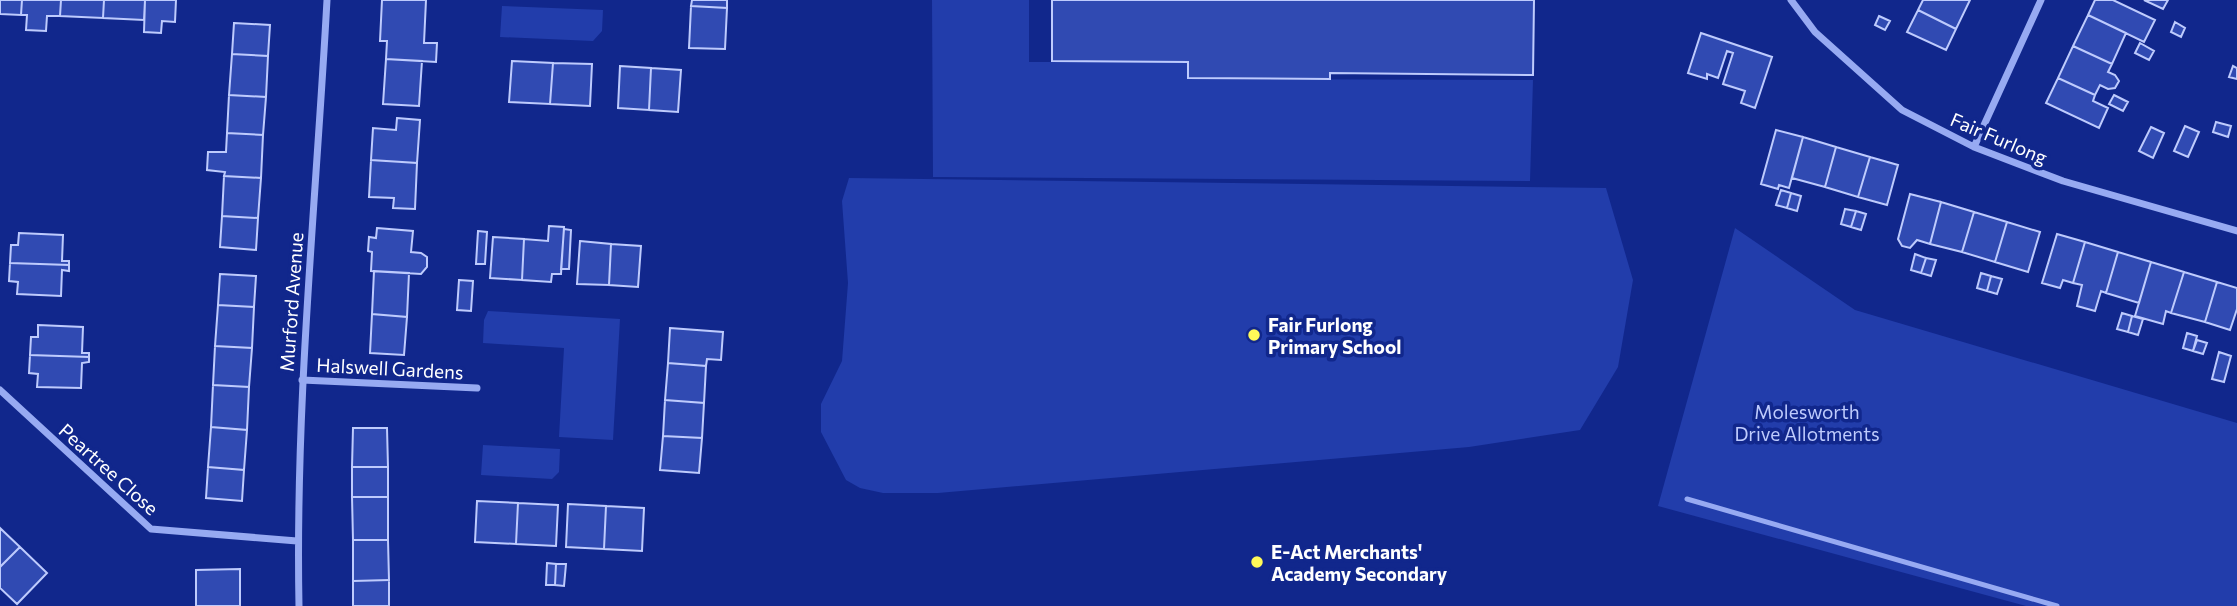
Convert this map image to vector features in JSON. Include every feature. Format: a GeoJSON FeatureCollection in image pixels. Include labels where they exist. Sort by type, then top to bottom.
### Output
{"type":"FeatureCollection","features":[{"type":"Feature","properties":{"kind":"street","name":"Murford Avenue"},"geometry":{"type":"LineString","coordinates":[[299,606],[302,380],[327,0]]}},
{"type":"Feature","properties":{"kind":"street","name":"Fair Furlong"},"geometry":{"type":"LineString","coordinates":[[1791,0],[1815,32],[1902,110],[1973,147],[2063,181],[2237,231]]}},
{"type":"Feature","properties":{"kind":"street"},"geometry":{"type":"LineString","coordinates":[[1973,147],[2041,0]]}},
{"type":"Feature","properties":{"kind":"street","name":"Halswell Gardens"},"geometry":{"type":"LineString","coordinates":[[302,380],[477,388]]}},
{"type":"Feature","properties":{"kind":"street","name":"Peartree Close"},"geometry":{"type":"LineString","coordinates":[[0,390],[151,529],[298,541]]}},
{"type":"Feature","properties":{"kind":"lane"},"geometry":{"type":"LineString","coordinates":[[1687,499],[2057,606]]}},
{"type":"Feature","properties":{"kind":"green space"},"geometry":{"type":"Polygon","coordinates":[[[932,0],[1029,0],[1029,62],[1187,62],[1188,79],[1533,80],[1530,181],[933,177],[932,0]]]}},
{"type":"Feature","properties":{"kind":"green space"},"geometry":{"type":"Polygon","coordinates":[[[502,6],[603,10],[602,31],[593,41],[500,37],[502,6]]]}},
{"type":"Feature","properties":{"kind":"green space"},"geometry":{"type":"Polygon","coordinates":[[[849,178],[1606,188],[1633,280],[1618,367],[1580,430],[1469,447],[938,493],[883,493],[860,488],[846,480],[821,432],[821,404],[842,361],[848,283],[842,201],[849,178]]]}},
{"type":"Feature","properties":{"kind":"green space","name":"Molesworth Drive Allotments"},"geometry":{"type":"Polygon","coordinates":[[[1735,228],[1855,310],[2237,423],[2237,606],[2026,606],[1658,506],[1735,228]]]}},
{"type":"Feature","properties":{"kind":"green space"},"geometry":{"type":"Polygon","coordinates":[[[488,311],[620,319],[613,440],[559,437],[564,348],[483,343],[484,320],[488,311]]]}},
{"type":"Feature","properties":{"kind":"green space"},"geometry":{"type":"Polygon","coordinates":[[[483,445],[560,449],[559,472],[552,479],[481,475],[483,445]]]}},
{"type":"Feature","properties":{"kind":"building"},"geometry":{"type":"Polygon","coordinates":[[[0,0],[22,0],[21,15],[0,14],[0,0]]]}},
{"type":"Feature","properties":{"kind":"building"},"geometry":{"type":"Polygon","coordinates":[[[22,0],[61,0],[60,16],[47,16],[46,31],[26,30],[27,15],[21,15],[22,0]]]}},
{"type":"Feature","properties":{"kind":"building"},"geometry":{"type":"Polygon","coordinates":[[[61,0],[104,0],[103,18],[60,16],[61,0]]]}},
{"type":"Feature","properties":{"kind":"building"},"geometry":{"type":"Polygon","coordinates":[[[104,0],[145,0],[144,20],[103,18],[104,0]]]}},
{"type":"Feature","properties":{"kind":"building"},"geometry":{"type":"Polygon","coordinates":[[[145,0],[176,0],[175,22],[162,21],[161,33],[144,32],[145,0]]]}},
{"type":"Feature","properties":{"kind":"building"},"geometry":{"type":"Polygon","coordinates":[[[382,0],[426,0],[424,43],[437,43],[436,62],[386,59],[387,41],[380,41],[382,0]]]}},
{"type":"Feature","properties":{"kind":"building"},"geometry":{"type":"Polygon","coordinates":[[[692,0],[727,0],[727,8],[691,6],[692,0]]]}},
{"type":"Feature","properties":{"kind":"building"},"geometry":{"type":"Polygon","coordinates":[[[1052,0],[1534,0],[1533,75],[1330,73],[1330,79],[1188,78],[1188,62],[1052,61],[1052,0]]]}},
{"type":"Feature","properties":{"kind":"building"},"geometry":{"type":"Polygon","coordinates":[[[1923,0],[1970,0],[1956,29],[1918,10],[1923,0]]]}},
{"type":"Feature","properties":{"kind":"building"},"geometry":{"type":"Polygon","coordinates":[[[2095,0],[2113,0],[2155,20],[2144,42],[2088,15],[2095,0]]]}},
{"type":"Feature","properties":{"kind":"building"},"geometry":{"type":"Polygon","coordinates":[[[2144,0],[2168,0],[2163,9],[2144,0]]]}},
{"type":"Feature","properties":{"kind":"building"},"geometry":{"type":"Polygon","coordinates":[[[691,6],[727,8],[725,49],[689,48],[691,6]]]}},
{"type":"Feature","properties":{"kind":"building"},"geometry":{"type":"Polygon","coordinates":[[[1918,10],[1956,29],[1946,50],[1907,32],[1918,10]]]}},
{"type":"Feature","properties":{"kind":"building"},"geometry":{"type":"Polygon","coordinates":[[[2088,15],[2126,33],[2112,64],[2073,46],[2088,15]]]}},
{"type":"Feature","properties":{"kind":"building"},"geometry":{"type":"Polygon","coordinates":[[[1879,16],[1890,21],[1885,30],[1875,25],[1879,16]]]}},
{"type":"Feature","properties":{"kind":"building"},"geometry":{"type":"Polygon","coordinates":[[[2175,22],[2185,28],[2181,37],[2171,32],[2175,22]]]}},
{"type":"Feature","properties":{"kind":"building"},"geometry":{"type":"Polygon","coordinates":[[[234,23],[270,25],[268,56],[232,54],[234,23]]]}},
{"type":"Feature","properties":{"kind":"building"},"geometry":{"type":"Polygon","coordinates":[[[1701,33],[1772,57],[1755,108],[1741,103],[1745,91],[1723,84],[1733,53],[1727,51],[1718,78],[1707,74],[1707,79],[1688,73],[1701,33]]]}},
{"type":"Feature","properties":{"kind":"building"},"geometry":{"type":"Polygon","coordinates":[[[2140,43],[2154,51],[2149,60],[2135,53],[2140,43]]]}},
{"type":"Feature","properties":{"kind":"building"},"geometry":{"type":"Polygon","coordinates":[[[2073,46],[2112,64],[2108,72],[2115,75],[2119,81],[2115,88],[2108,89],[2100,85],[2095,95],[2058,78],[2073,46]]]}},
{"type":"Feature","properties":{"kind":"building"},"geometry":{"type":"Polygon","coordinates":[[[232,54],[268,56],[266,97],[229,95],[232,54]]]}},
{"type":"Feature","properties":{"kind":"building"},"geometry":{"type":"Polygon","coordinates":[[[386,59],[422,61],[419,106],[383,104],[386,59]]]}},
{"type":"Feature","properties":{"kind":"building"},"geometry":{"type":"Polygon","coordinates":[[[512,61],[553,63],[550,104],[509,102],[512,61]]]}},
{"type":"Feature","properties":{"kind":"building"},"geometry":{"type":"Polygon","coordinates":[[[553,63],[592,64],[590,106],[550,104],[553,63]]]}},
{"type":"Feature","properties":{"kind":"building"},"geometry":{"type":"Polygon","coordinates":[[[620,66],[651,68],[649,110],[618,108],[620,66]]]}},
{"type":"Feature","properties":{"kind":"building"},"geometry":{"type":"Polygon","coordinates":[[[2233,66],[2237,68],[2237,79],[2229,77],[2233,66]]]}},
{"type":"Feature","properties":{"kind":"building"},"geometry":{"type":"Polygon","coordinates":[[[651,68],[681,70],[678,112],[649,110],[651,68]]]}},
{"type":"Feature","properties":{"kind":"building"},"geometry":{"type":"Polygon","coordinates":[[[2058,78],[2095,95],[2093,101],[2108,108],[2099,128],[2046,103],[2058,78]]]}},
{"type":"Feature","properties":{"kind":"building"},"geometry":{"type":"Polygon","coordinates":[[[229,95],[266,97],[263,135],[227,133],[229,95]]]}},
{"type":"Feature","properties":{"kind":"building"},"geometry":{"type":"Polygon","coordinates":[[[2114,95],[2128,102],[2123,111],[2109,104],[2114,95]]]}},
{"type":"Feature","properties":{"kind":"building"},"geometry":{"type":"Polygon","coordinates":[[[397,118],[420,120],[417,163],[371,160],[373,128],[396,130],[397,118]]]}},
{"type":"Feature","properties":{"kind":"building"},"geometry":{"type":"Polygon","coordinates":[[[2216,122],[2231,126],[2228,137],[2213,132],[2216,122]]]}},
{"type":"Feature","properties":{"kind":"building"},"geometry":{"type":"Polygon","coordinates":[[[2185,126],[2199,132],[2188,157],[2174,151],[2185,126]]]}},
{"type":"Feature","properties":{"kind":"building"},"geometry":{"type":"Polygon","coordinates":[[[2151,127],[2164,133],[2153,158],[2139,151],[2151,127]]]}},
{"type":"Feature","properties":{"kind":"building"},"geometry":{"type":"Polygon","coordinates":[[[1776,130],[1803,137],[1789,188],[1779,185],[1778,189],[1761,184],[1776,130]]]}},
{"type":"Feature","properties":{"kind":"building"},"geometry":{"type":"Polygon","coordinates":[[[227,133],[263,135],[261,178],[224,176],[225,172],[207,170],[208,152],[226,152],[227,133]]]}},
{"type":"Feature","properties":{"kind":"building"},"geometry":{"type":"Polygon","coordinates":[[[1803,137],[1836,147],[1825,187],[1792,178],[1803,137]]]}},
{"type":"Feature","properties":{"kind":"building"},"geometry":{"type":"Polygon","coordinates":[[[1836,147],[1870,157],[1858,197],[1825,187],[1836,147]]]}},
{"type":"Feature","properties":{"kind":"building"},"geometry":{"type":"Polygon","coordinates":[[[1870,157],[1898,165],[1887,205],[1858,197],[1870,157]]]}},
{"type":"Feature","properties":{"kind":"building"},"geometry":{"type":"Polygon","coordinates":[[[371,160],[417,163],[415,209],[393,208],[394,198],[369,197],[371,160]]]}},
{"type":"Feature","properties":{"kind":"building"},"geometry":{"type":"Polygon","coordinates":[[[224,176],[261,178],[258,218],[222,216],[224,176]]]}},
{"type":"Feature","properties":{"kind":"building"},"geometry":{"type":"Polygon","coordinates":[[[1781,190],[1791,193],[1787,208],[1776,205],[1781,190]]]}},
{"type":"Feature","properties":{"kind":"building"},"geometry":{"type":"Polygon","coordinates":[[[1791,193],[1801,196],[1797,211],[1787,208],[1791,193]]]}},
{"type":"Feature","properties":{"kind":"building"},"geometry":{"type":"Polygon","coordinates":[[[1910,194],[1941,202],[1930,244],[1917,240],[1910,248],[1902,246],[1898,239],[1910,194]]]}},
{"type":"Feature","properties":{"kind":"building"},"geometry":{"type":"Polygon","coordinates":[[[1941,202],[1974,212],[1962,252],[1930,244],[1941,202]]]}},
{"type":"Feature","properties":{"kind":"building"},"geometry":{"type":"Polygon","coordinates":[[[1845,209],[1856,211],[1851,227],[1841,224],[1845,209]]]}},
{"type":"Feature","properties":{"kind":"building"},"geometry":{"type":"Polygon","coordinates":[[[1856,211],[1866,214],[1861,230],[1851,227],[1856,211]]]}},
{"type":"Feature","properties":{"kind":"building"},"geometry":{"type":"Polygon","coordinates":[[[1974,212],[2007,222],[1995,262],[1962,252],[1974,212]]]}},
{"type":"Feature","properties":{"kind":"building"},"geometry":{"type":"Polygon","coordinates":[[[222,216],[258,218],[256,250],[220,247],[222,216]]]}},
{"type":"Feature","properties":{"kind":"building"},"geometry":{"type":"Polygon","coordinates":[[[2007,222],[2040,232],[2028,272],[1995,262],[2007,222]]]}},
{"type":"Feature","properties":{"kind":"building"},"geometry":{"type":"Polygon","coordinates":[[[549,226],[564,227],[561,274],[552,274],[551,282],[522,280],[524,239],[548,241],[549,226]]]}},
{"type":"Feature","properties":{"kind":"building"},"geometry":{"type":"Polygon","coordinates":[[[377,228],[413,231],[411,252],[427,257],[427,267],[421,274],[371,271],[372,252],[368,251],[369,237],[376,238],[377,228]]]}},
{"type":"Feature","properties":{"kind":"building"},"geometry":{"type":"Polygon","coordinates":[[[564,229],[571,230],[569,269],[561,269],[564,229]]]}},
{"type":"Feature","properties":{"kind":"building"},"geometry":{"type":"Polygon","coordinates":[[[478,231],[487,232],[485,264],[476,264],[478,231]]]}},
{"type":"Feature","properties":{"kind":"building"},"geometry":{"type":"Polygon","coordinates":[[[19,233],[63,235],[62,261],[69,261],[69,265],[10,263],[11,245],[18,245],[19,233]]]}},
{"type":"Feature","properties":{"kind":"building"},"geometry":{"type":"Polygon","coordinates":[[[2057,234],[2085,242],[2073,283],[2063,280],[2060,288],[2042,283],[2057,234]]]}},
{"type":"Feature","properties":{"kind":"building"},"geometry":{"type":"Polygon","coordinates":[[[493,237],[524,239],[522,280],[490,278],[493,237]]]}},
{"type":"Feature","properties":{"kind":"building"},"geometry":{"type":"Polygon","coordinates":[[[580,241],[611,244],[609,285],[577,284],[580,241]]]}},
{"type":"Feature","properties":{"kind":"building"},"geometry":{"type":"Polygon","coordinates":[[[2085,242],[2118,252],[2106,293],[2101,291],[2095,311],[2077,306],[2082,285],[2073,283],[2085,242]]]}},
{"type":"Feature","properties":{"kind":"building"},"geometry":{"type":"Polygon","coordinates":[[[611,244],[641,246],[638,287],[609,285],[611,244]]]}},
{"type":"Feature","properties":{"kind":"building"},"geometry":{"type":"Polygon","coordinates":[[[2118,252],[2151,262],[2139,303],[2106,293],[2118,252]]]}},
{"type":"Feature","properties":{"kind":"building"},"geometry":{"type":"Polygon","coordinates":[[[1915,254],[1926,258],[1921,273],[1911,270],[1915,254]]]}},
{"type":"Feature","properties":{"kind":"building"},"geometry":{"type":"Polygon","coordinates":[[[1926,258],[1936,260],[1931,276],[1921,273],[1926,258]]]}},
{"type":"Feature","properties":{"kind":"building"},"geometry":{"type":"Polygon","coordinates":[[[2151,262],[2184,272],[2171,313],[2166,311],[2163,324],[2135,316],[2151,262]]]}},
{"type":"Feature","properties":{"kind":"building"},"geometry":{"type":"Polygon","coordinates":[[[10,263],[69,265],[69,271],[62,270],[61,296],[17,294],[18,282],[9,281],[10,263]]]}},
{"type":"Feature","properties":{"kind":"building"},"geometry":{"type":"Polygon","coordinates":[[[374,271],[409,273],[407,317],[372,314],[374,271]]]}},
{"type":"Feature","properties":{"kind":"building"},"geometry":{"type":"Polygon","coordinates":[[[2184,272],[2217,282],[2205,322],[2171,313],[2184,272]]]}},
{"type":"Feature","properties":{"kind":"building"},"geometry":{"type":"Polygon","coordinates":[[[1981,273],[1991,276],[1987,291],[1977,288],[1981,273]]]}},
{"type":"Feature","properties":{"kind":"building"},"geometry":{"type":"Polygon","coordinates":[[[220,274],[256,276],[254,307],[218,305],[220,274]]]}},
{"type":"Feature","properties":{"kind":"building"},"geometry":{"type":"Polygon","coordinates":[[[1991,276],[2002,279],[1997,294],[1987,291],[1991,276]]]}},
{"type":"Feature","properties":{"kind":"building"},"geometry":{"type":"Polygon","coordinates":[[[459,280],[473,281],[471,311],[457,310],[459,280]]]}},
{"type":"Feature","properties":{"kind":"building"},"geometry":{"type":"Polygon","coordinates":[[[2217,282],[2237,288],[2237,309],[2230,330],[2205,322],[2217,282]]]}},
{"type":"Feature","properties":{"kind":"building"},"geometry":{"type":"Polygon","coordinates":[[[218,305],[254,307],[252,348],[215,346],[218,305]]]}},
{"type":"Feature","properties":{"kind":"building"},"geometry":{"type":"Polygon","coordinates":[[[2122,313],[2132,316],[2128,332],[2117,329],[2122,313]]]}},
{"type":"Feature","properties":{"kind":"building"},"geometry":{"type":"Polygon","coordinates":[[[372,314],[407,317],[404,355],[370,353],[372,314]]]}},
{"type":"Feature","properties":{"kind":"building"},"geometry":{"type":"Polygon","coordinates":[[[2132,316],[2143,319],[2138,335],[2128,332],[2132,316]]]}},
{"type":"Feature","properties":{"kind":"building"},"geometry":{"type":"Polygon","coordinates":[[[38,325],[83,327],[82,353],[89,353],[89,357],[30,355],[31,337],[38,337],[38,325]]]}},
{"type":"Feature","properties":{"kind":"building"},"geometry":{"type":"Polygon","coordinates":[[[670,328],[723,332],[721,360],[707,359],[706,366],[668,363],[670,328]]]}},
{"type":"Feature","properties":{"kind":"building"},"geometry":{"type":"Polygon","coordinates":[[[2187,333],[2197,336],[2193,351],[2183,348],[2187,333]]]}},
{"type":"Feature","properties":{"kind":"building"},"geometry":{"type":"Polygon","coordinates":[[[2197,340],[2207,343],[2203,354],[2193,351],[2197,340]]]}},
{"type":"Feature","properties":{"kind":"building"},"geometry":{"type":"Polygon","coordinates":[[[215,346],[252,348],[249,387],[213,385],[215,346]]]}},
{"type":"Feature","properties":{"kind":"building"},"geometry":{"type":"Polygon","coordinates":[[[2219,352],[2231,356],[2224,382],[2212,379],[2219,352]]]}},
{"type":"Feature","properties":{"kind":"building"},"geometry":{"type":"Polygon","coordinates":[[[30,355],[89,357],[89,362],[82,363],[81,388],[37,387],[38,374],[29,373],[30,355]]]}},
{"type":"Feature","properties":{"kind":"building"},"geometry":{"type":"Polygon","coordinates":[[[668,363],[706,366],[704,403],[665,400],[668,363]]]}},
{"type":"Feature","properties":{"kind":"building"},"geometry":{"type":"Polygon","coordinates":[[[213,385],[249,387],[247,430],[211,427],[213,385]]]}},
{"type":"Feature","properties":{"kind":"building"},"geometry":{"type":"Polygon","coordinates":[[[665,400],[704,403],[702,438],[663,436],[665,400]]]}},
{"type":"Feature","properties":{"kind":"building"},"geometry":{"type":"Polygon","coordinates":[[[211,427],[247,430],[244,470],[208,467],[211,427]]]}},
{"type":"Feature","properties":{"kind":"building"},"geometry":{"type":"Polygon","coordinates":[[[353,428],[387,428],[388,467],[352,467],[353,428]]]}},
{"type":"Feature","properties":{"kind":"building"},"geometry":{"type":"Polygon","coordinates":[[[663,436],[702,438],[699,473],[660,470],[663,436]]]}},
{"type":"Feature","properties":{"kind":"building"},"geometry":{"type":"Polygon","coordinates":[[[208,467],[244,470],[242,501],[206,498],[208,467]]]}},
{"type":"Feature","properties":{"kind":"building"},"geometry":{"type":"Polygon","coordinates":[[[352,467],[388,467],[388,497],[352,497],[352,467]]]}},
{"type":"Feature","properties":{"kind":"building"},"geometry":{"type":"Polygon","coordinates":[[[352,497],[388,497],[388,540],[353,540],[352,497]]]}},
{"type":"Feature","properties":{"kind":"building"},"geometry":{"type":"Polygon","coordinates":[[[477,501],[518,503],[516,544],[475,542],[477,501]]]}},
{"type":"Feature","properties":{"kind":"building"},"geometry":{"type":"Polygon","coordinates":[[[518,503],[558,505],[556,546],[516,544],[518,503]]]}},
{"type":"Feature","properties":{"kind":"building"},"geometry":{"type":"Polygon","coordinates":[[[568,504],[606,506],[604,549],[566,547],[568,504]]]}},
{"type":"Feature","properties":{"kind":"building"},"geometry":{"type":"Polygon","coordinates":[[[606,506],[644,508],[642,551],[604,549],[606,506]]]}},
{"type":"Feature","properties":{"kind":"building"},"geometry":{"type":"Polygon","coordinates":[[[0,528],[20,547],[0,567],[0,528]]]}},
{"type":"Feature","properties":{"kind":"building"},"geometry":{"type":"Polygon","coordinates":[[[353,540],[388,540],[389,580],[353,581],[353,540]]]}},
{"type":"Feature","properties":{"kind":"building"},"geometry":{"type":"Polygon","coordinates":[[[20,547],[47,573],[17,604],[0,588],[0,567],[20,547]]]}},
{"type":"Feature","properties":{"kind":"building"},"geometry":{"type":"Polygon","coordinates":[[[547,563],[556,564],[555,585],[546,585],[547,563]]]}},
{"type":"Feature","properties":{"kind":"building"},"geometry":{"type":"Polygon","coordinates":[[[556,564],[566,564],[564,586],[555,585],[556,564]]]}},
{"type":"Feature","properties":{"kind":"building"},"geometry":{"type":"Polygon","coordinates":[[[240,569],[240,606],[196,606],[196,570],[240,569]]]}},
{"type":"Feature","properties":{"kind":"building"},"geometry":{"type":"Polygon","coordinates":[[[389,580],[389,606],[353,606],[353,581],[389,580]]]}},
{"type":"Feature","properties":{"kind":"place","name":"Fair Furlong Primary School"},"geometry":{"type":"Point","coordinates":[1254,335]}},
{"type":"Feature","properties":{"kind":"place","name":"E-Act Merchants' Academy Secondary"},"geometry":{"type":"Point","coordinates":[1257,562]}}]}
